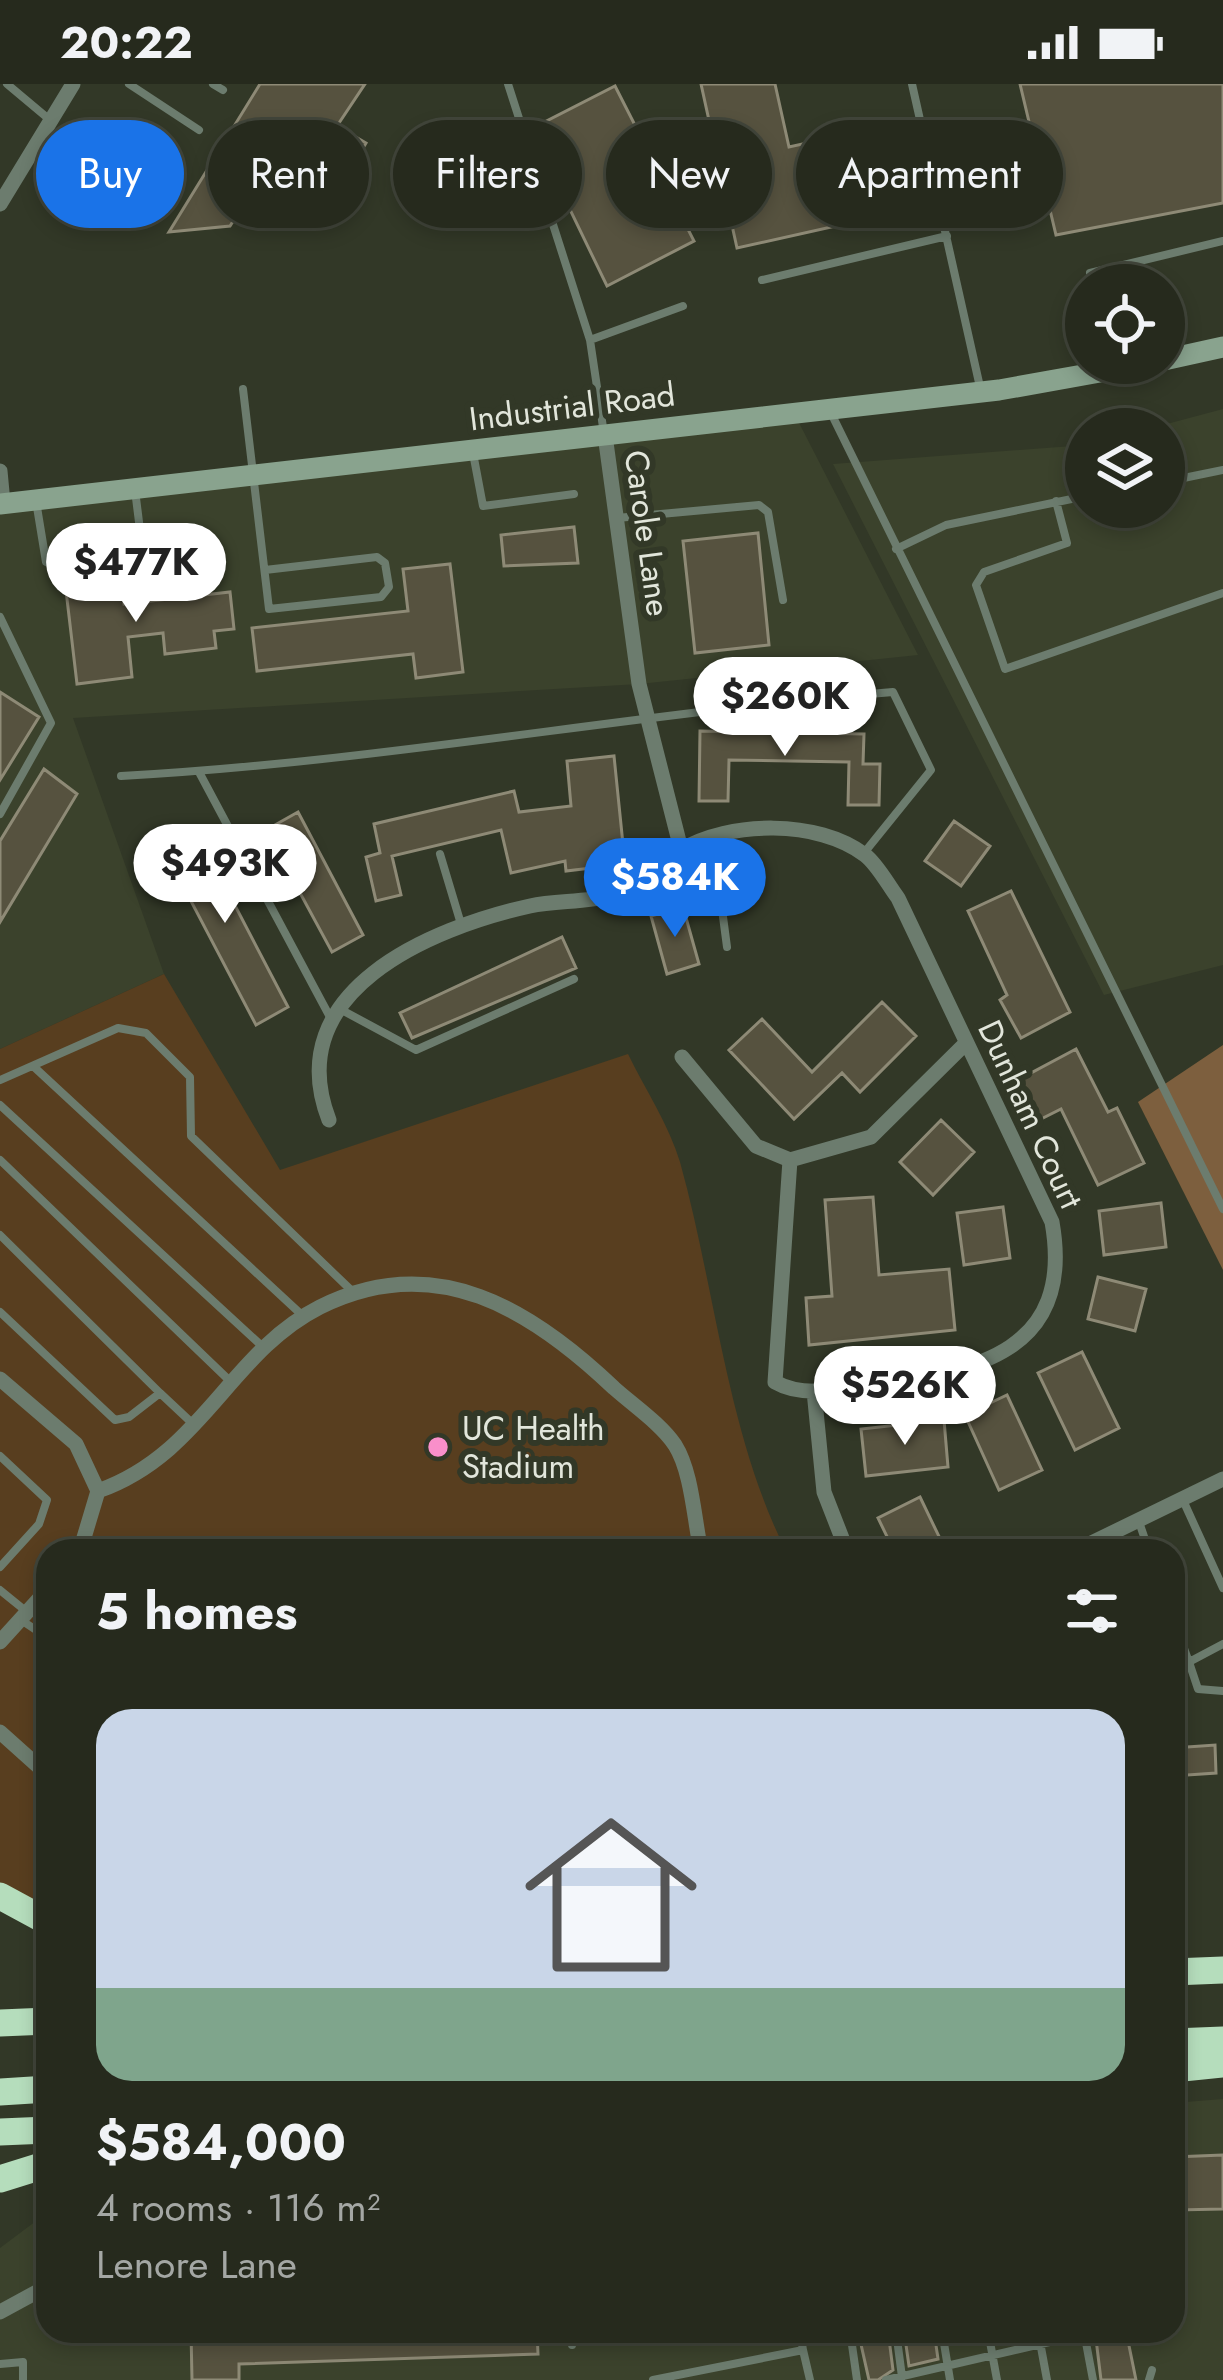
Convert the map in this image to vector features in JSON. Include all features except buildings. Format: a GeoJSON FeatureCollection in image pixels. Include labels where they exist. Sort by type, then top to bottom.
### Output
{"type":"FeatureCollection","features":[{"type":"Feature","properties":{"kind":"highway"},"geometry":{"type":"LineString","coordinates":[[0,1896],[36,1916]]}},
{"type":"Feature","properties":{"kind":"highway"},"geometry":{"type":"LineString","coordinates":[[1185,1972],[1223,1970]]}},
{"type":"Feature","properties":{"kind":"highway"},"geometry":{"type":"LineString","coordinates":[[0,2023],[36,2022]]}},
{"type":"Feature","properties":{"kind":"highway"},"geometry":{"type":"LineString","coordinates":[[1185,2042],[1223,2040]]}},
{"type":"Feature","properties":{"kind":"highway"},"geometry":{"type":"LineString","coordinates":[[1185,2068],[1223,2064]]}},
{"type":"Feature","properties":{"kind":"highway"},"geometry":{"type":"LineString","coordinates":[[0,2092],[36,2090]]}},
{"type":"Feature","properties":{"kind":"highway"},"geometry":{"type":"LineString","coordinates":[[0,2132],[36,2130]]}},
{"type":"Feature","properties":{"kind":"highway"},"geometry":{"type":"LineString","coordinates":[[0,2179],[36,2168]]}},
{"type":"Feature","properties":{"kind":"main road"},"geometry":{"type":"LineString","coordinates":[[1185,355],[1223,347]]}},
{"type":"Feature","properties":{"kind":"main road","name":"Industrial Road"},"geometry":{"type":"LineString","coordinates":[[2,504],[982,392],[1065,378]]}},
{"type":"Feature","properties":{"kind":"street"},"geometry":{"type":"LineString","coordinates":[[52,120],[73,84]]}},
{"type":"Feature","properties":{"kind":"street"},"geometry":{"type":"LineString","coordinates":[[0,204],[36,145]]}},
{"type":"Feature","properties":{"kind":"street","name":"Carole Lane"},"geometry":{"type":"LineString","coordinates":[[604,435],[647,714],[681,850]]}},
{"type":"Feature","properties":{"kind":"street"},"geometry":{"type":"LineString","coordinates":[[0,471],[2,504]]}},
{"type":"Feature","properties":{"kind":"street"},"geometry":{"type":"LineString","coordinates":[[328,1120],[319,1076],[334,1013],[354,986],[392,959],[461,926],[534,905],[617,894],[681,850],[729,834],[778,828],[832,838],[863,854]]}},
{"type":"Feature","properties":{"kind":"street","name":"Dunham Court"},"geometry":{"type":"LineString","coordinates":[[814,1391],[975,1369],[1021,1336],[1050,1294],[1056,1271],[1052,1222],[898,898],[863,854]]}},
{"type":"Feature","properties":{"kind":"street"},"geometry":{"type":"LineString","coordinates":[[682,1057],[756,1146],[790,1160],[872,1137],[965,1044]]}},
{"type":"Feature","properties":{"kind":"street"},"geometry":{"type":"LineString","coordinates":[[790,1160],[772,1374],[785,1388],[814,1391],[824,1492],[842,1539]]}},
{"type":"Feature","properties":{"kind":"street"},"geometry":{"type":"LineString","coordinates":[[98,1491],[134,1478],[174,1450],[265,1348],[304,1317],[355,1294],[427,1285],[475,1293],[520,1311],[561,1338],[674,1444],[698,1539]]}},
{"type":"Feature","properties":{"kind":"street"},"geometry":{"type":"LineString","coordinates":[[0,1379],[76,1444],[98,1491],[84,1539]]}},
{"type":"Feature","properties":{"kind":"street"},"geometry":{"type":"LineString","coordinates":[[1099,1539],[1223,1479]]}},
{"type":"Feature","properties":{"kind":"street"},"geometry":{"type":"LineString","coordinates":[[0,1642],[36,1601]]}},
{"type":"Feature","properties":{"kind":"street"},"geometry":{"type":"LineString","coordinates":[[0,1732],[36,1764]]}},
{"type":"Feature","properties":{"kind":"street"},"geometry":{"type":"LineString","coordinates":[[0,2312],[36,2292]]}},
{"type":"Feature","properties":{"kind":"lane"},"geometry":{"type":"LineString","coordinates":[[7,84],[50,120]]}},
{"type":"Feature","properties":{"kind":"lane"},"geometry":{"type":"LineString","coordinates":[[128,84],[199,130]]}},
{"type":"Feature","properties":{"kind":"lane"},"geometry":{"type":"LineString","coordinates":[[213,84],[223,90]]}},
{"type":"Feature","properties":{"kind":"lane"},"geometry":{"type":"LineString","coordinates":[[508,84],[590,340],[604,435]]}},
{"type":"Feature","properties":{"kind":"lane"},"geometry":{"type":"LineString","coordinates":[[912,84],[982,392]]}},
{"type":"Feature","properties":{"kind":"lane"},"geometry":{"type":"LineString","coordinates":[[762,280],[947,236]]}},
{"type":"Feature","properties":{"kind":"lane"},"geometry":{"type":"LineString","coordinates":[[1127,264],[1223,241]]}},
{"type":"Feature","properties":{"kind":"lane"},"geometry":{"type":"LineString","coordinates":[[590,340],[683,307]]}},
{"type":"Feature","properties":{"kind":"lane"},"geometry":{"type":"LineString","coordinates":[[243,389],[269,608],[380,597],[389,587],[385,563],[376,557],[265,570]]}},
{"type":"Feature","properties":{"kind":"lane"},"geometry":{"type":"LineString","coordinates":[[829,409],[1223,1208]]}},
{"type":"Feature","properties":{"kind":"lane"},"geometry":{"type":"LineString","coordinates":[[473,451],[483,506],[574,494]]}},
{"type":"Feature","properties":{"kind":"lane"},"geometry":{"type":"LineString","coordinates":[[1185,478],[1223,470]]}},
{"type":"Feature","properties":{"kind":"lane"},"geometry":{"type":"LineString","coordinates":[[135,488],[143,554]]}},
{"type":"Feature","properties":{"kind":"lane"},"geometry":{"type":"LineString","coordinates":[[36,500],[39,546],[46,562],[58,568],[143,554],[158,562],[203,556]]}},
{"type":"Feature","properties":{"kind":"lane"},"geometry":{"type":"LineString","coordinates":[[896,549],[946,525],[1065,500]]}},
{"type":"Feature","properties":{"kind":"lane"},"geometry":{"type":"LineString","coordinates":[[1056,501],[1067,543],[984,572],[976,585],[1005,669],[1223,593]]}},
{"type":"Feature","properties":{"kind":"lane"},"geometry":{"type":"LineString","coordinates":[[616,518],[759,505],[768,512],[783,600]]}},
{"type":"Feature","properties":{"kind":"lane"},"geometry":{"type":"LineString","coordinates":[[0,617],[51,723],[0,814]]}},
{"type":"Feature","properties":{"kind":"lane"},"geometry":{"type":"LineString","coordinates":[[121,776],[199,772],[647,714],[893,692],[931,770],[863,854]]}},
{"type":"Feature","properties":{"kind":"lane"},"geometry":{"type":"LineString","coordinates":[[199,772],[334,1013],[416,1050],[574,979]]}},
{"type":"Feature","properties":{"kind":"lane"},"geometry":{"type":"LineString","coordinates":[[727,946],[720,894],[733,869],[729,834]]}},
{"type":"Feature","properties":{"kind":"lane"},"geometry":{"type":"LineString","coordinates":[[440,854],[461,926]]}},
{"type":"Feature","properties":{"kind":"lane"},"geometry":{"type":"LineString","coordinates":[[0,1080],[118,1028],[146,1033],[190,1077],[191,1136],[355,1294]]}},
{"type":"Feature","properties":{"kind":"lane"},"geometry":{"type":"LineString","coordinates":[[33,1066],[304,1317]]}},
{"type":"Feature","properties":{"kind":"lane"},"geometry":{"type":"LineString","coordinates":[[0,1105],[265,1348]]}},
{"type":"Feature","properties":{"kind":"lane"},"geometry":{"type":"LineString","coordinates":[[0,1160],[233,1384]]}},
{"type":"Feature","properties":{"kind":"lane"},"geometry":{"type":"LineString","coordinates":[[0,1235],[195,1426]]}},
{"type":"Feature","properties":{"kind":"lane"},"geometry":{"type":"LineString","coordinates":[[0,1312],[115,1420],[129,1417],[160,1393]]}},
{"type":"Feature","properties":{"kind":"lane"},"geometry":{"type":"LineString","coordinates":[[0,1456],[47,1500],[39,1524],[0,1568]]}},
{"type":"Feature","properties":{"kind":"lane"},"geometry":{"type":"LineString","coordinates":[[1182,1498],[1223,1588]]}},
{"type":"Feature","properties":{"kind":"lane"},"geometry":{"type":"LineString","coordinates":[[1138,1519],[1145,1539]]}},
{"type":"Feature","properties":{"kind":"lane"},"geometry":{"type":"LineString","coordinates":[[0,1590],[36,1627]]}},
{"type":"Feature","properties":{"kind":"lane"},"geometry":{"type":"LineString","coordinates":[[1189,1662],[1223,1644]]}},
{"type":"Feature","properties":{"kind":"lane"},"geometry":{"type":"LineString","coordinates":[[1185,1651],[1198,1689],[1223,1691]]}},
{"type":"Feature","properties":{"kind":"lane"},"geometry":{"type":"LineString","coordinates":[[802,2343],[810,2380]]}},
{"type":"Feature","properties":{"kind":"lane"},"geometry":{"type":"LineString","coordinates":[[852,2343],[857,2380]]}},
{"type":"Feature","properties":{"kind":"lane"},"geometry":{"type":"LineString","coordinates":[[898,2343],[902,2378]]}},
{"type":"Feature","properties":{"kind":"lane"},"geometry":{"type":"LineString","coordinates":[[944,2343],[950,2380]]}},
{"type":"Feature","properties":{"kind":"lane"},"geometry":{"type":"LineString","coordinates":[[990,2343],[998,2380]]}},
{"type":"Feature","properties":{"kind":"lane"},"geometry":{"type":"LineString","coordinates":[[886,2380],[1044,2343]]}},
{"type":"Feature","properties":{"kind":"lane"},"geometry":{"type":"LineString","coordinates":[[1086,2343],[1093,2380]]}},
{"type":"Feature","properties":{"kind":"lane"},"geometry":{"type":"LineString","coordinates":[[1040,2344],[1047,2380]]}},
{"type":"Feature","properties":{"kind":"lane"},"geometry":{"type":"LineString","coordinates":[[653,2380],[803,2350]]}},
{"type":"Feature","properties":{"kind":"lane"},"geometry":{"type":"LineString","coordinates":[[0,2363],[23,2362],[23,2380]]}},
{"type":"Feature","properties":{"kind":"shaded area"},"geometry":{"type":"Polygon","coordinates":[[[1223,409],[1223,965],[1104,995],[833,464],[1065,447],[1065,528],[1185,528],[1185,419],[1223,409]]]}},
{"type":"Feature","properties":{"kind":"shaded area"},"geometry":{"type":"Polygon","coordinates":[[[794,413],[918,655],[639,684],[73,718],[164,974],[0,1049],[0,504],[794,413]]]}},
{"type":"Feature","properties":{"kind":"shaded area","name":"UC Health Stadium"},"geometry":{"type":"Polygon","coordinates":[[[164,974],[280,1170],[628,1054],[680,1162],[749,1458],[781,1539],[36,1539],[36,1916],[0,1896],[0,1049],[164,974]]]}},
{"type":"Feature","properties":{"kind":"shaded area"},"geometry":{"type":"Polygon","coordinates":[[[1223,1045],[1223,1270],[1138,1102],[1223,1045]]]}},
{"type":"Feature","properties":{"kind":"shaded area"},"geometry":{"type":"Polygon","coordinates":[[[1223,2099],[1223,2380],[0,2380],[0,2248],[36,2221],[36,2343],[1185,2343],[1185,2102],[1223,2099]]]}},
{"type":"Feature","properties":{"kind":"place","name":"UC Health Stadium"},"geometry":{"type":"Point","coordinates":[438,1447]}}]}
